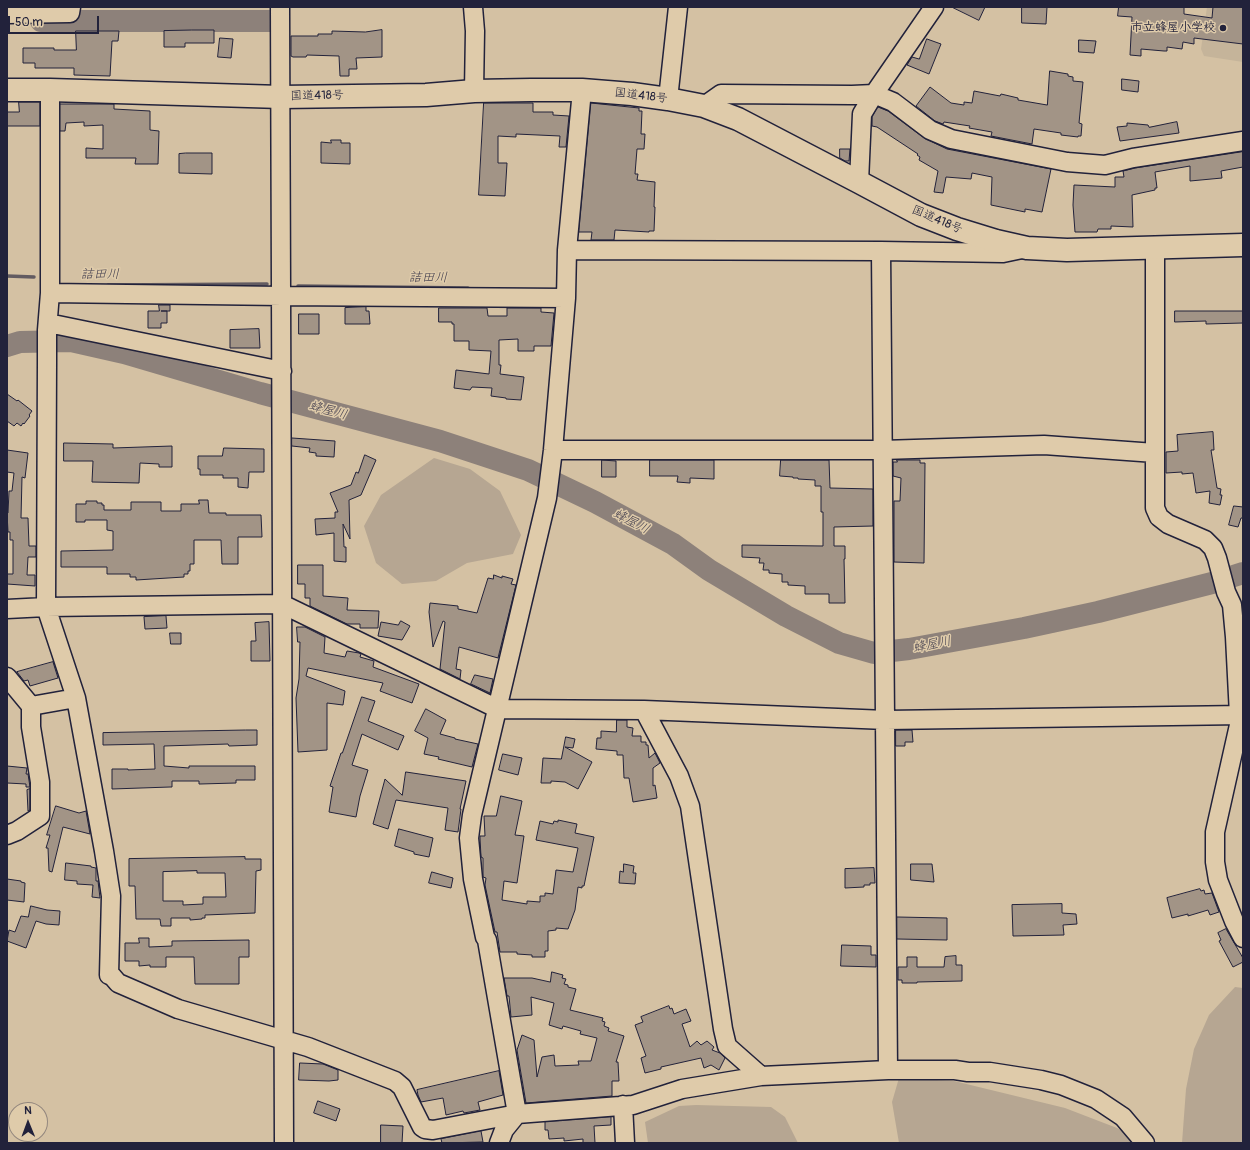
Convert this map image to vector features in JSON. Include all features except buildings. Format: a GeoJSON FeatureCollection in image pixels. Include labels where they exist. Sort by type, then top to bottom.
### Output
{"type":"FeatureCollection","features":[{"type":"Feature","properties":{"kind":"highway","name":"国道418号"},"geometry":{"type":"LineString","coordinates":[[7,90],[281,97],[426,95],[474,91],[582,90],[632,94],[704,106],[738,119],[921,215],[996,241],[1027,248],[1067,250],[1156,246],[1243,245]]}},
{"type":"Feature","properties":{"kind":"street"},"geometry":{"type":"LineString","coordinates":[[7,14],[70,13],[71,7]]}},
{"type":"Feature","properties":{"kind":"street"},"geometry":{"type":"LineString","coordinates":[[280,7],[284,1143]]}},
{"type":"Feature","properties":{"kind":"street"},"geometry":{"type":"LineString","coordinates":[[473,7],[475,30],[474,91]]}},
{"type":"Feature","properties":{"kind":"street"},"geometry":{"type":"LineString","coordinates":[[668,99],[678,7]]}},
{"type":"Feature","properties":{"kind":"street"},"geometry":{"type":"LineString","coordinates":[[859,182],[862,114],[874,94],[934,7]]}},
{"type":"Feature","properties":{"kind":"street"},"geometry":{"type":"LineString","coordinates":[[50,90],[50,293],[46,362],[46,607],[76,698],[104,851],[111,896],[109,975],[112,976],[118,983],[178,1009],[308,1047],[395,1081],[402,1087],[422,1127],[425,1129],[433,1130],[517,1114],[634,1105],[682,1089],[761,1076],[888,1070],[955,1070],[968,1072],[990,1072],[1062,1085],[1096,1099],[1123,1117],[1145,1143]]}},
{"type":"Feature","properties":{"kind":"street"},"geometry":{"type":"LineString","coordinates":[[499,1143],[504,1130],[517,1114],[487,940],[485,937],[473,879],[469,838],[472,815],[547,498],[566,298],[567,250],[582,90]]}},
{"type":"Feature","properties":{"kind":"street"},"geometry":{"type":"LineString","coordinates":[[704,106],[721,94],[874,94],[893,102],[930,130],[951,139],[1067,162],[1105,165],[1133,158],[1243,141]]}},
{"type":"Feature","properties":{"kind":"street"},"geometry":{"type":"LineString","coordinates":[[1156,246],[1155,508],[1159,517],[1168,524],[1205,540],[1213,548],[1226,592],[1232,605],[1241,715],[1214,832],[1215,862],[1218,880],[1234,921],[1243,938]]}},
{"type":"Feature","properties":{"kind":"street"},"geometry":{"type":"LineString","coordinates":[[567,250],[1003,253],[1027,248]]}},
{"type":"Feature","properties":{"kind":"street"},"geometry":{"type":"LineString","coordinates":[[881,251],[888,1070]]}},
{"type":"Feature","properties":{"kind":"street"},"geometry":{"type":"LineString","coordinates":[[50,293],[566,298]]}},
{"type":"Feature","properties":{"kind":"street"},"geometry":{"type":"LineString","coordinates":[[48,326],[282,375]]}},
{"type":"Feature","properties":{"kind":"street"},"geometry":{"type":"LineString","coordinates":[[552,456],[882,450],[1044,445],[1155,453]]}},
{"type":"Feature","properties":{"kind":"street"},"geometry":{"type":"LineString","coordinates":[[7,609],[46,607],[282,604],[498,709],[644,710],[886,720],[1241,715]]}},
{"type":"Feature","properties":{"kind":"street"},"geometry":{"type":"LineString","coordinates":[[7,677],[31,706],[31,727],[40,782],[40,816],[17,831],[7,835]]}},
{"type":"Feature","properties":{"kind":"street"},"geometry":{"type":"LineString","coordinates":[[31,706],[76,698]]}},
{"type":"Feature","properties":{"kind":"street"},"geometry":{"type":"LineString","coordinates":[[644,710],[679,776],[690,806],[723,1029],[727,1046],[761,1076]]}},
{"type":"Feature","properties":{"kind":"street"},"geometry":{"type":"LineString","coordinates":[[623,1105],[625,1143]]}},
{"type":"Feature","properties":{"kind":"shaded area","name":"市立蜂屋小学校"},"geometry":{"type":"Polygon","coordinates":[[[1207,7],[1243,7],[1243,62],[1204,56],[1201,49],[1207,7]]]}},
{"type":"Feature","properties":{"kind":"shaded area"},"geometry":{"type":"Polygon","coordinates":[[[434,458],[470,469],[500,491],[521,535],[513,554],[467,563],[436,581],[402,584],[376,563],[364,526],[381,495],[434,458]]]}},
{"type":"Feature","properties":{"kind":"shaded area"},"geometry":{"type":"Polygon","coordinates":[[[1235,987],[1243,988],[1243,1143],[1182,1143],[1186,1089],[1194,1049],[1209,1015],[1235,987]]]}},
{"type":"Feature","properties":{"kind":"shaded area"},"geometry":{"type":"Polygon","coordinates":[[[899,1078],[954,1081],[1065,1108],[1117,1128],[1144,1143],[899,1143],[892,1102],[899,1078]]]}},
{"type":"Feature","properties":{"kind":"shaded area"},"geometry":{"type":"Polygon","coordinates":[[[679,1106],[771,1107],[785,1117],[798,1143],[648,1143],[645,1122],[679,1106]]]}},
{"type":"Feature","properties":{"kind":"waterway"},"geometry":{"type":"LineString","coordinates":[[41,21],[270,21]]}},
{"type":"Feature","properties":{"kind":"waterway","name":"詰田川"},"geometry":{"type":"LineString","coordinates":[[7,276],[34,277]]}},
{"type":"Feature","properties":{"kind":"waterway","name":"詰田川"},"geometry":{"type":"LineString","coordinates":[[108,285],[267,284]]}},
{"type":"Feature","properties":{"kind":"waterway","name":"詰田川"},"geometry":{"type":"LineString","coordinates":[[298,286],[468,288]]}},
{"type":"Feature","properties":{"kind":"waterway","name":"蜂屋川"},"geometry":{"type":"LineString","coordinates":[[7,346],[20,342],[71,341],[124,353],[260,393],[440,441],[528,470],[595,502],[673,544],[709,570],[786,616],[839,643],[874,653],[909,649],[1024,628],[1098,612],[1212,583],[1243,573]]}},
{"type":"Feature","properties":{"kind":"place","name":"市立蜂屋小学校"},"geometry":{"type":"Point","coordinates":[1223,28]}}]}
